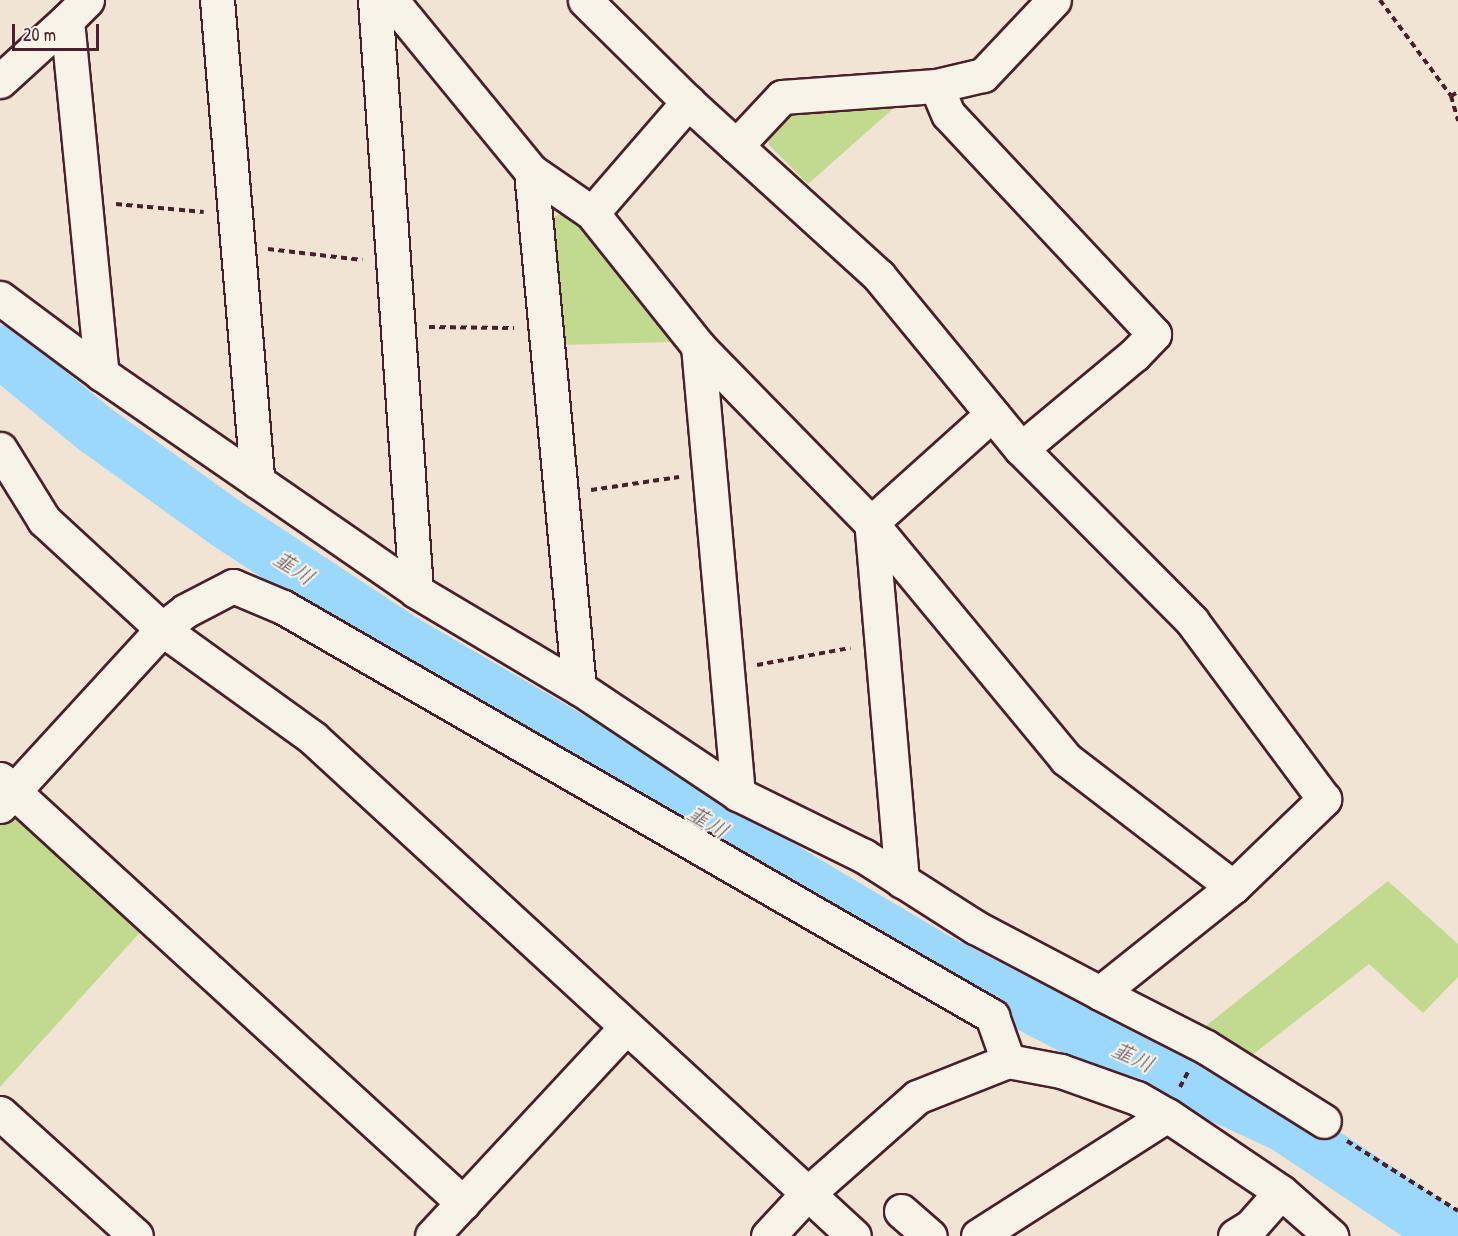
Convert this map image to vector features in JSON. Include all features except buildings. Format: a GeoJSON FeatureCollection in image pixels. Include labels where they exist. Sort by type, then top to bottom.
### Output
{"type":"FeatureCollection","features":[{"type":"Feature","properties":{"kind":"street"},"geometry":{"type":"LineString","coordinates":[[218,0],[258,482]]}},
{"type":"Feature","properties":{"kind":"street"},"geometry":{"type":"LineString","coordinates":[[375,0],[416,591]]}},
{"type":"Feature","properties":{"kind":"street"},"geometry":{"type":"LineString","coordinates":[[391,0],[531,171],[592,213],[698,346],[871,523],[1066,759],[1233,887]]}},
{"type":"Feature","properties":{"kind":"street"},"geometry":{"type":"LineString","coordinates":[[736,146],[782,97],[936,86],[983,75],[1054,0]]}},
{"type":"Feature","properties":{"kind":"street"},"geometry":{"type":"LineString","coordinates":[[588,1],[688,102],[879,276],[1020,448],[1192,621],[1324,799],[1233,887],[1100,993]]}},
{"type":"Feature","properties":{"kind":"street"},"geometry":{"type":"LineString","coordinates":[[0,81],[77,10]]}},
{"type":"Feature","properties":{"kind":"street"},"geometry":{"type":"LineString","coordinates":[[77,10],[83,200],[102,374]]}},
{"type":"Feature","properties":{"kind":"street"},"geometry":{"type":"LineString","coordinates":[[936,86],[948,114],[1154,334],[1134,355],[1020,448]]}},
{"type":"Feature","properties":{"kind":"street"},"geometry":{"type":"LineString","coordinates":[[592,213],[688,102]]}},
{"type":"Feature","properties":{"kind":"street"},"geometry":{"type":"LineString","coordinates":[[531,171],[579,688]]}},
{"type":"Feature","properties":{"kind":"street"},"geometry":{"type":"LineString","coordinates":[[0,298],[102,374],[416,591],[579,688],[738,794],[864,856],[975,927],[1203,1046],[1324,1121]]}},
{"type":"Feature","properties":{"kind":"street"},"geometry":{"type":"LineString","coordinates":[[698,346],[738,794]]}},
{"type":"Feature","properties":{"kind":"street"},"geometry":{"type":"LineString","coordinates":[[871,523],[992,414]]}},
{"type":"Feature","properties":{"kind":"street"},"geometry":{"type":"LineString","coordinates":[[0,449],[44,520],[162,629],[313,738],[806,1195],[854,1236]]}},
{"type":"Feature","properties":{"kind":"street"},"geometry":{"type":"LineString","coordinates":[[871,523],[902,882]]}},
{"type":"Feature","properties":{"kind":"street"},"geometry":{"type":"LineString","coordinates":[[463,1203],[4,792],[162,629],[185,611],[233,586],[283,607],[992,1016],[1008,1061]]}},
{"type":"Feature","properties":{"kind":"street"},"geometry":{"type":"LineString","coordinates":[[432,1236],[625,1028]]}},
{"type":"Feature","properties":{"kind":"street"},"geometry":{"type":"LineString","coordinates":[[768,1236],[806,1195],[917,1098],[1008,1061],[1061,1071],[1137,1098],[1166,1114],[1281,1192],[1331,1236]]}},
{"type":"Feature","properties":{"kind":"street"},"geometry":{"type":"LineString","coordinates":[[0,1113],[117,1230]]}},
{"type":"Feature","properties":{"kind":"street"},"geometry":{"type":"LineString","coordinates":[[978,1236],[1166,1114]]}},
{"type":"Feature","properties":{"kind":"street"},"geometry":{"type":"LineString","coordinates":[[1235,1236],[1251,1226],[1281,1192]]}},
{"type":"Feature","properties":{"kind":"street"},"geometry":{"type":"LineString","coordinates":[[901,1211],[930,1236]]}},
{"type":"Feature","properties":{"kind":"path"},"geometry":{"type":"LineString","coordinates":[[1380,0],[1451,96],[1458,120]]}},
{"type":"Feature","properties":{"kind":"path"},"geometry":{"type":"LineString","coordinates":[[1451,96],[1458,92]]}},
{"type":"Feature","properties":{"kind":"path"},"geometry":{"type":"LineString","coordinates":[[83,200],[394,264]]}},
{"type":"Feature","properties":{"kind":"path"},"geometry":{"type":"LineString","coordinates":[[398,327],[545,328]]}},
{"type":"Feature","properties":{"kind":"path"},"geometry":{"type":"LineString","coordinates":[[561,495],[709,473]]}},
{"type":"Feature","properties":{"kind":"path"},"geometry":{"type":"LineString","coordinates":[[727,670],[881,643]]}},
{"type":"Feature","properties":{"kind":"path"},"geometry":{"type":"LineString","coordinates":[[1166,1114],[1203,1046]]}},
{"type":"Feature","properties":{"kind":"path"},"geometry":{"type":"LineString","coordinates":[[1324,1121],[1334,1133],[1458,1211]]}},
{"type":"Feature","properties":{"kind":"green space"},"geometry":{"type":"Polygon","coordinates":[[[904,99],[808,184],[769,145],[768,132],[786,116],[904,99]]]}},
{"type":"Feature","properties":{"kind":"green space"},"geometry":{"type":"Polygon","coordinates":[[[568,212],[611,256],[671,342],[561,345],[546,219],[568,212]]]}},
{"type":"Feature","properties":{"kind":"green space"},"geometry":{"type":"Polygon","coordinates":[[[5,819],[27,820],[143,929],[0,1087],[0,824],[5,819]]]}},
{"type":"Feature","properties":{"kind":"green space"},"geometry":{"type":"Polygon","coordinates":[[[1388,881],[1458,944],[1458,977],[1423,1013],[1369,964],[1247,1059],[1202,1029],[1388,881]]]}},
{"type":"Feature","properties":{"kind":"waterway","name":"韮川"},"geometry":{"type":"LineString","coordinates":[[0,351],[95,429],[226,523],[405,641],[608,759],[937,959],[1081,1033],[1284,1126],[1449,1236]]}}]}
